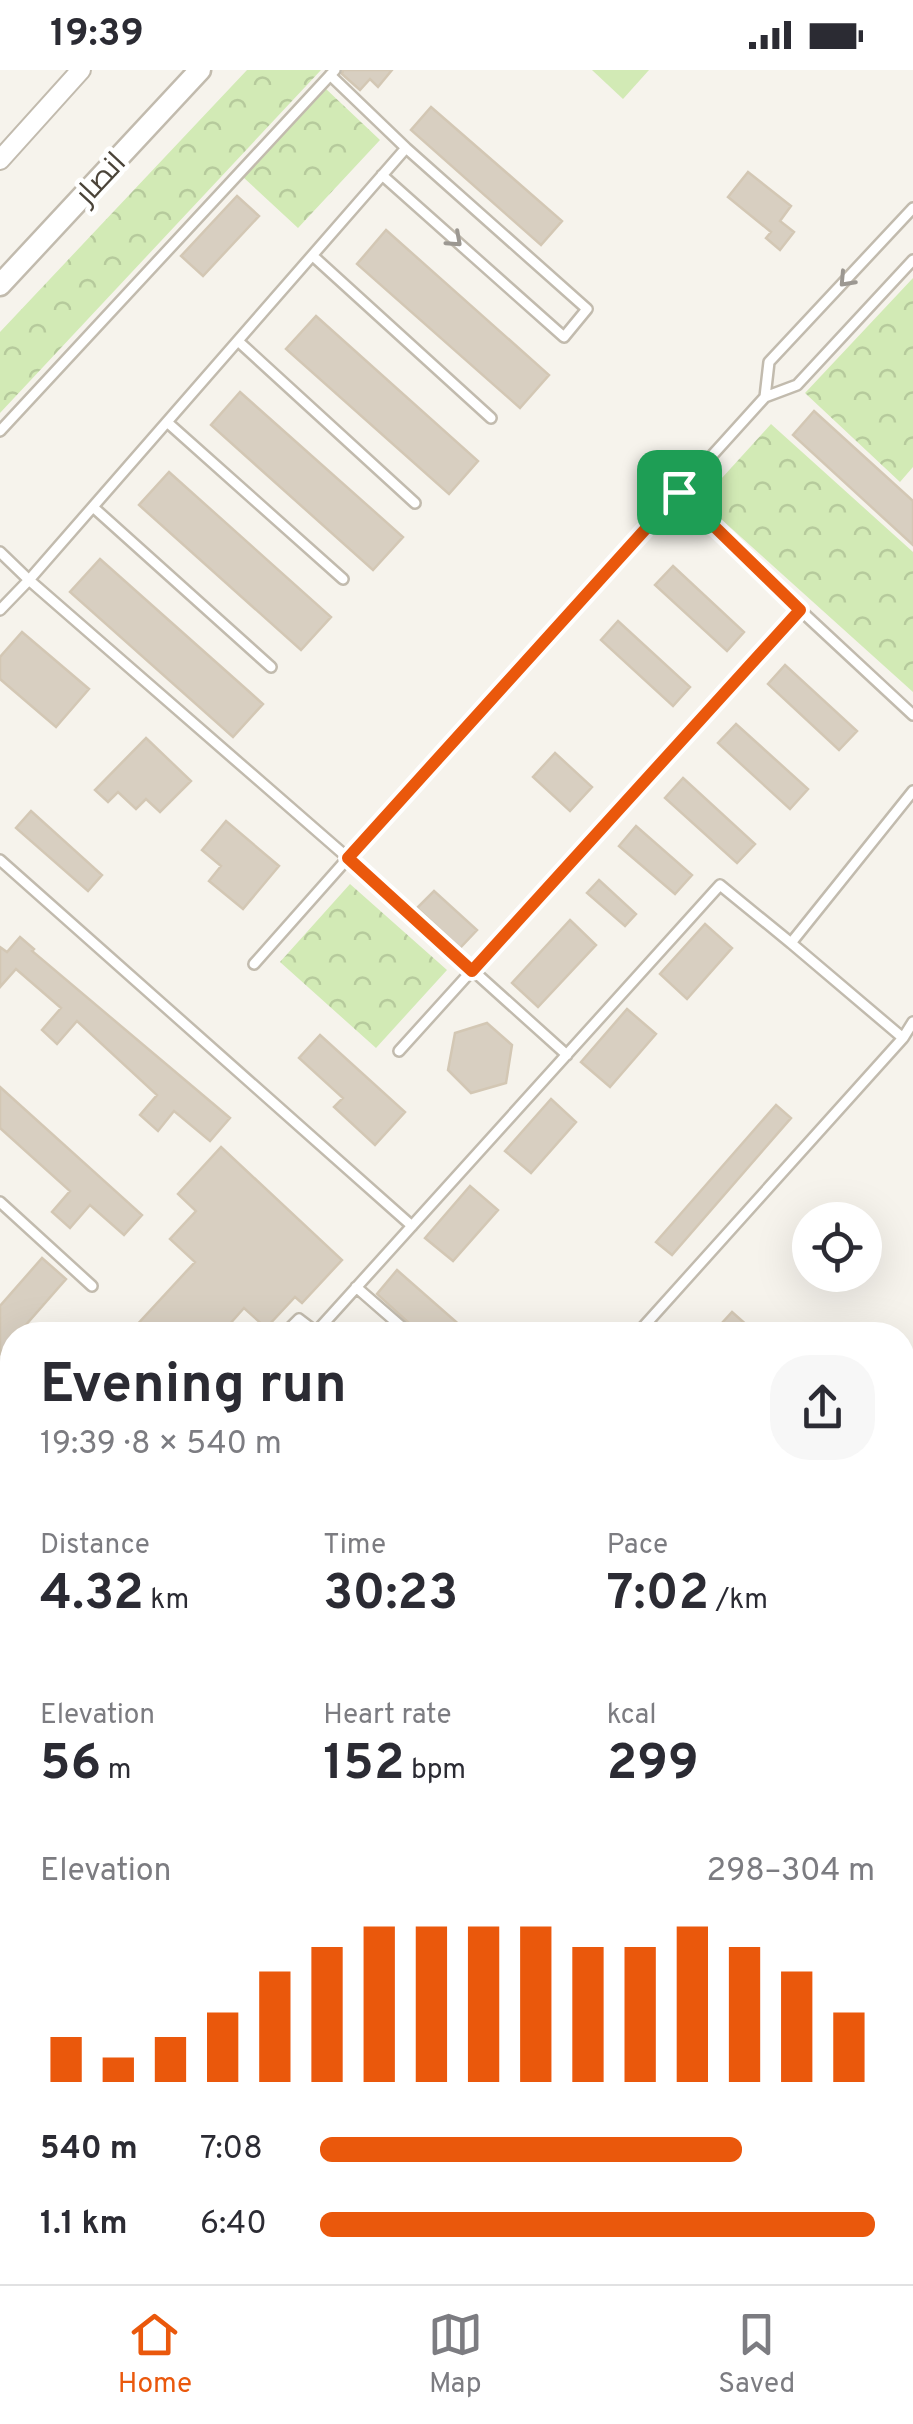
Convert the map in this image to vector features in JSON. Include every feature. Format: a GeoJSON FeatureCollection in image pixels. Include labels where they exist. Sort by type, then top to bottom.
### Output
{"type":"FeatureCollection","features":[{"type":"Feature","properties":{"kind":"street"},"geometry":{"type":"LineString","coordinates":[[0,160],[81,70]]}},
{"type":"Feature","properties":{"kind":"street","name":"انصار"},"geometry":{"type":"LineString","coordinates":[[0,286],[200,70]]}},
{"type":"Feature","properties":{"kind":"street"},"geometry":{"type":"LineString","coordinates":[[0,132],[22,137]]}},
{"type":"Feature","properties":{"kind":"lane"},"geometry":{"type":"LineString","coordinates":[[0,431],[332,72],[406,148],[587,310],[564,336],[382,175]]}},
{"type":"Feature","properties":{"kind":"lane"},"geometry":{"type":"LineString","coordinates":[[0,610],[406,148]]}},
{"type":"Feature","properties":{"kind":"lane"},"geometry":{"type":"LineString","coordinates":[[765,397],[769,362],[913,208]]}},
{"type":"Feature","properties":{"kind":"lane"},"geometry":{"type":"LineString","coordinates":[[312,256],[491,418]]}},
{"type":"Feature","properties":{"kind":"lane"},"geometry":{"type":"LineString","coordinates":[[254,964],[765,397],[797,385],[913,260]]}},
{"type":"Feature","properties":{"kind":"lane"},"geometry":{"type":"LineString","coordinates":[[238,342],[414,504]]}},
{"type":"Feature","properties":{"kind":"lane"},"geometry":{"type":"LineString","coordinates":[[168,422],[343,579]]}},
{"type":"Feature","properties":{"kind":"lane"},"geometry":{"type":"LineString","coordinates":[[679,492],[913,715]]}},
{"type":"Feature","properties":{"kind":"lane"},"geometry":{"type":"LineString","coordinates":[[94,506],[271,666]]}},
{"type":"Feature","properties":{"kind":"lane"},"geometry":{"type":"LineString","coordinates":[[0,552],[566,1055]]}},
{"type":"Feature","properties":{"kind":"lane"},"geometry":{"type":"LineString","coordinates":[[399,1051],[800,610]]}},
{"type":"Feature","properties":{"kind":"lane"},"geometry":{"type":"LineString","coordinates":[[790,943],[913,791]]}},
{"type":"Feature","properties":{"kind":"lane"},"geometry":{"type":"LineString","coordinates":[[0,860],[412,1226]]}},
{"type":"Feature","properties":{"kind":"lane"},"geometry":{"type":"LineString","coordinates":[[325,1322],[720,885],[903,1038]]}},
{"type":"Feature","properties":{"kind":"lane"},"geometry":{"type":"LineString","coordinates":[[648,1322],[903,1038],[913,1022]]}},
{"type":"Feature","properties":{"kind":"lane"},"geometry":{"type":"LineString","coordinates":[[1,1206],[92,1286]]}},
{"type":"Feature","properties":{"kind":"lane"},"geometry":{"type":"LineString","coordinates":[[356,1287],[396,1322]]}},
{"type":"Feature","properties":{"kind":"green space"},"geometry":{"type":"Polygon","coordinates":[[[247,70],[321,70],[0,413],[0,332],[247,70]]]}},
{"type":"Feature","properties":{"kind":"green space"},"geometry":{"type":"Polygon","coordinates":[[[592,70],[649,70],[623,99],[592,70]]]}},
{"type":"Feature","properties":{"kind":"green space"},"geometry":{"type":"Polygon","coordinates":[[[325,88],[380,140],[298,228],[243,177],[325,88]]]}},
{"type":"Feature","properties":{"kind":"green space"},"geometry":{"type":"Polygon","coordinates":[[[913,278],[913,467],[900,482],[805,393],[913,278]]]}},
{"type":"Feature","properties":{"kind":"green space"},"geometry":{"type":"Polygon","coordinates":[[[771,424],[913,552],[913,692],[701,501],[771,424]]]}},
{"type":"Feature","properties":{"kind":"green space"},"geometry":{"type":"Polygon","coordinates":[[[350,884],[447,970],[376,1048],[280,962],[350,884]]]}},
{"type":"Feature","properties":{"kind":"building"},"geometry":{"type":"Polygon","coordinates":[[[343,70],[392,70],[378,87],[370,79],[360,90],[342,74],[343,70]]]}},
{"type":"Feature","properties":{"kind":"building"},"geometry":{"type":"Polygon","coordinates":[[[431,107],[562,221],[541,245],[411,130],[431,107]]]}},
{"type":"Feature","properties":{"kind":"building"},"geometry":{"type":"Polygon","coordinates":[[[748,172],[791,206],[780,221],[794,232],[780,250],[766,238],[771,232],[728,197],[748,172]]]}},
{"type":"Feature","properties":{"kind":"building"},"geometry":{"type":"Polygon","coordinates":[[[237,196],[259,216],[203,276],[181,256],[237,196]]]}},
{"type":"Feature","properties":{"kind":"building"},"geometry":{"type":"Polygon","coordinates":[[[386,230],[549,375],[520,408],[357,264],[386,230]]]}},
{"type":"Feature","properties":{"kind":"building"},"geometry":{"type":"Polygon","coordinates":[[[316,316],[478,461],[449,494],[286,349],[316,316]]]}},
{"type":"Feature","properties":{"kind":"building"},"geometry":{"type":"Polygon","coordinates":[[[240,392],[403,537],[373,570],[211,425],[240,392]]]}},
{"type":"Feature","properties":{"kind":"building"},"geometry":{"type":"Polygon","coordinates":[[[814,411],[913,501],[913,545],[793,435],[814,411]]]}},
{"type":"Feature","properties":{"kind":"building"},"geometry":{"type":"Polygon","coordinates":[[[169,472],[331,617],[301,650],[139,505],[169,472]]]}},
{"type":"Feature","properties":{"kind":"building"},"geometry":{"type":"Polygon","coordinates":[[[100,559],[263,704],[233,737],[70,592],[100,559]]]}},
{"type":"Feature","properties":{"kind":"building"},"geometry":{"type":"Polygon","coordinates":[[[673,566],[744,632],[727,651],[655,585],[673,566]]]}},
{"type":"Feature","properties":{"kind":"building"},"geometry":{"type":"Polygon","coordinates":[[[618,621],[690,687],[673,706],[601,640],[618,621]]]}},
{"type":"Feature","properties":{"kind":"building"},"geometry":{"type":"Polygon","coordinates":[[[22,632],[89,689],[56,727],[0,679],[0,657],[22,632]]]}},
{"type":"Feature","properties":{"kind":"building"},"geometry":{"type":"Polygon","coordinates":[[[785,665],[857,731],[839,750],[768,684],[785,665]]]}},
{"type":"Feature","properties":{"kind":"building"},"geometry":{"type":"Polygon","coordinates":[[[736,724],[808,789],[790,809],[718,743],[736,724]]]}},
{"type":"Feature","properties":{"kind":"building"},"geometry":{"type":"Polygon","coordinates":[[[146,738],[191,781],[160,812],[146,799],[136,809],[118,792],[108,802],[95,790],[146,738]]]}},
{"type":"Feature","properties":{"kind":"building"},"geometry":{"type":"Polygon","coordinates":[[[555,753],[592,787],[570,811],[533,777],[555,753]]]}},
{"type":"Feature","properties":{"kind":"building"},"geometry":{"type":"Polygon","coordinates":[[[683,778],[755,844],[737,863],[665,798],[683,778]]]}},
{"type":"Feature","properties":{"kind":"building"},"geometry":{"type":"Polygon","coordinates":[[[31,811],[102,875],[88,891],[16,828],[31,811]]]}},
{"type":"Feature","properties":{"kind":"building"},"geometry":{"type":"Polygon","coordinates":[[[226,821],[279,866],[243,909],[209,881],[221,866],[202,850],[226,821]]]}},
{"type":"Feature","properties":{"kind":"building"},"geometry":{"type":"Polygon","coordinates":[[[636,826],[692,875],[675,894],[619,846],[636,826]]]}},
{"type":"Feature","properties":{"kind":"building"},"geometry":{"type":"Polygon","coordinates":[[[599,880],[636,914],[625,926],[587,893],[599,880]]]}},
{"type":"Feature","properties":{"kind":"building"},"geometry":{"type":"Polygon","coordinates":[[[434,891],[477,930],[460,948],[417,908],[434,891]]]}},
{"type":"Feature","properties":{"kind":"building"},"geometry":{"type":"Polygon","coordinates":[[[570,920],[596,945],[538,1007],[512,983],[570,920]]]}},
{"type":"Feature","properties":{"kind":"building"},"geometry":{"type":"Polygon","coordinates":[[[705,924],[732,948],[687,999],[660,974],[705,924]]]}},
{"type":"Feature","properties":{"kind":"building"},"geometry":{"type":"Polygon","coordinates":[[[20,937],[230,1118],[210,1141],[174,1111],[158,1131],[140,1115],[157,1095],[77,1021],[57,1044],[42,1030],[61,1008],[16,969],[0,987],[0,947],[7,952],[20,937]]]}},
{"type":"Feature","properties":{"kind":"building"},"geometry":{"type":"Polygon","coordinates":[[[627,1009],[656,1034],[610,1087],[581,1062],[627,1009]]]}},
{"type":"Feature","properties":{"kind":"building"},"geometry":{"type":"Polygon","coordinates":[[[487,1023],[512,1045],[506,1083],[471,1093],[448,1070],[455,1033],[487,1023]]]}},
{"type":"Feature","properties":{"kind":"building"},"geometry":{"type":"Polygon","coordinates":[[[320,1035],[405,1112],[375,1145],[334,1107],[343,1098],[299,1058],[320,1035]]]}},
{"type":"Feature","properties":{"kind":"building"},"geometry":{"type":"Polygon","coordinates":[[[0,1087],[142,1215],[124,1235],[90,1205],[70,1228],[52,1212],[70,1191],[0,1128],[0,1087]]]}},
{"type":"Feature","properties":{"kind":"building"},"geometry":{"type":"Polygon","coordinates":[[[551,1099],[576,1122],[531,1173],[505,1151],[551,1099]]]}},
{"type":"Feature","properties":{"kind":"building"},"geometry":{"type":"Polygon","coordinates":[[[776,1105],[791,1118],[672,1255],[656,1242],[776,1105]]]}},
{"type":"Feature","properties":{"kind":"building"},"geometry":{"type":"Polygon","coordinates":[[[221,1147],[342,1260],[302,1303],[295,1297],[272,1322],[259,1322],[244,1308],[232,1322],[140,1322],[195,1262],[170,1239],[196,1211],[178,1194],[221,1147]]]}},
{"type":"Feature","properties":{"kind":"building"},"geometry":{"type":"Polygon","coordinates":[[[470,1186],[498,1210],[453,1261],[425,1238],[470,1186]]]}},
{"type":"Feature","properties":{"kind":"building"},"geometry":{"type":"Polygon","coordinates":[[[42,1258],[66,1279],[28,1322],[0,1322],[0,1306],[42,1258]]]}},
{"type":"Feature","properties":{"kind":"building"},"geometry":{"type":"Polygon","coordinates":[[[397,1270],[456,1322],[408,1322],[377,1294],[397,1270]]]}},
{"type":"Feature","properties":{"kind":"building"},"geometry":{"type":"Polygon","coordinates":[[[732,1312],[743,1322],[723,1322],[732,1312]]]}},
{"type":"Feature","properties":{"kind":"route"},"geometry":{"type":"LineString","coordinates":[[679,492],[800,610],[472,971],[348,858],[679,492]]}}]}
